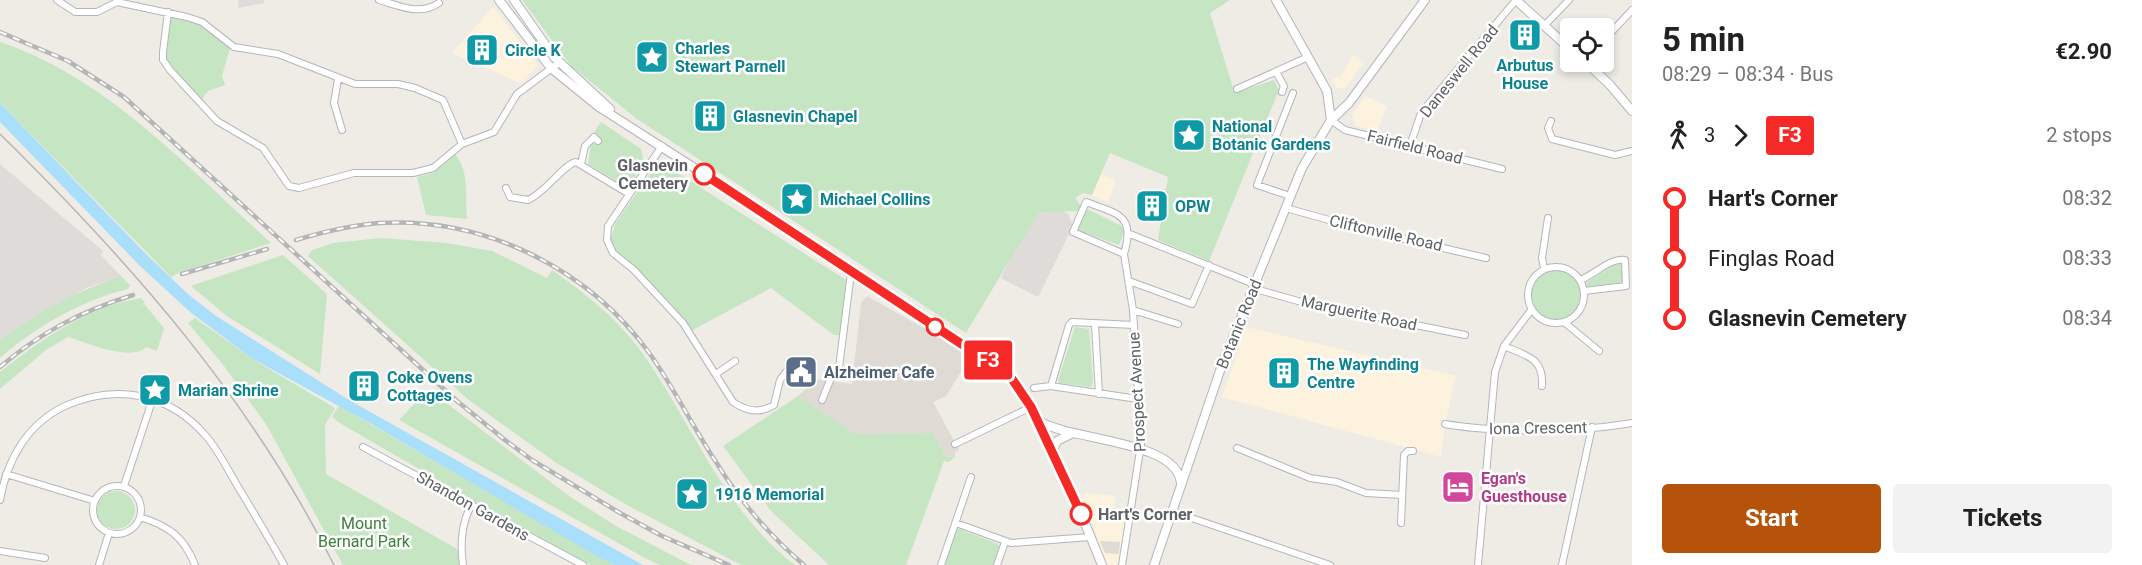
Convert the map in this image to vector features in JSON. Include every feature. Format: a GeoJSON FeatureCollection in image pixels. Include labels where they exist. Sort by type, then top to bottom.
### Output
{"type":"FeatureCollection","features":[{"type":"Feature","properties":{"kind":"main road"},"geometry":{"type":"LineString","coordinates":[[499,0],[551,68],[599,107],[662,146],[851,273],[998,366],[1016,382],[1039,421],[1102,565]]}},
{"type":"Feature","properties":{"kind":"main road"},"geometry":{"type":"LineString","coordinates":[[514,0],[560,62],[633,128]]}},
{"type":"Feature","properties":{"kind":"main road"},"geometry":{"type":"LineString","coordinates":[[1276,0],[1327,90],[1331,120]]}},
{"type":"Feature","properties":{"kind":"main road"},"geometry":{"type":"LineString","coordinates":[[1516,0],[1560,40]]}},
{"type":"Feature","properties":{"kind":"main road","name":"Botanic Road"},"geometry":{"type":"LineString","coordinates":[[1154,565],[1174,512],[1191,453],[1223,362],[1302,168],[1331,120],[1347,105],[1423,1]]}},
{"type":"Feature","properties":{"kind":"main road"},"geometry":{"type":"LineString","coordinates":[[1597,72],[1632,111]]}},
{"type":"Feature","properties":{"kind":"main road"},"geometry":{"type":"LineString","coordinates":[[1039,421],[1056,431],[1141,449],[1169,461],[1178,471],[1181,487]]}},
{"type":"Feature","properties":{"kind":"main road"},"geometry":{"type":"LineString","coordinates":[[1052,452],[1057,441],[1072,434]]}},
{"type":"Feature","properties":{"kind":"main road"},"geometry":{"type":"LineString","coordinates":[[1169,461],[1182,460],[1191,453]]}},
{"type":"Feature","properties":{"kind":"street"},"geometry":{"type":"LineString","coordinates":[[57,0],[75,12],[97,12],[117,2],[168,12],[202,22],[234,47],[278,54],[354,84],[398,84],[436,96],[446,107],[462,144]]}},
{"type":"Feature","properties":{"kind":"street"},"geometry":{"type":"LineString","coordinates":[[379,0],[419,11],[429,9],[439,3]]}},
{"type":"Feature","properties":{"kind":"street","name":"Daneswell Road"},"geometry":{"type":"LineString","coordinates":[[1410,146],[1421,113],[1516,0]]}},
{"type":"Feature","properties":{"kind":"street"},"geometry":{"type":"LineString","coordinates":[[1544,26],[1569,0]]}},
{"type":"Feature","properties":{"kind":"street"},"geometry":{"type":"LineString","coordinates":[[1614,29],[1632,10]]}},
{"type":"Feature","properties":{"kind":"street"},"geometry":{"type":"LineString","coordinates":[[168,12],[163,60],[170,70],[217,121],[264,148],[289,186],[299,188],[354,173],[422,171],[433,168],[462,144],[494,132],[517,94],[560,62]]}},
{"type":"Feature","properties":{"kind":"street"},"geometry":{"type":"LineString","coordinates":[[1237,89],[1308,57]]}},
{"type":"Feature","properties":{"kind":"street"},"geometry":{"type":"LineString","coordinates":[[1276,72],[1284,86],[1282,92]]}},
{"type":"Feature","properties":{"kind":"street"},"geometry":{"type":"LineString","coordinates":[[338,79],[334,103],[342,130]]}},
{"type":"Feature","properties":{"kind":"street"},"geometry":{"type":"LineString","coordinates":[[1290,196],[1257,185],[1293,93]]}},
{"type":"Feature","properties":{"kind":"street","name":"Fairfield Road"},"geometry":{"type":"LineString","coordinates":[[1331,120],[1345,130],[1502,169]]}},
{"type":"Feature","properties":{"kind":"street"},"geometry":{"type":"LineString","coordinates":[[1551,121],[1548,128],[1552,139],[1614,155],[1625,155],[1632,151]]}},
{"type":"Feature","properties":{"kind":"street"},"geometry":{"type":"LineString","coordinates":[[581,164],[588,142],[594,137],[598,141]]}},
{"type":"Feature","properties":{"kind":"street"},"geometry":{"type":"LineString","coordinates":[[662,146],[608,226],[606,233],[609,246],[667,303],[689,332],[733,402],[744,409],[765,411],[774,405],[780,380],[786,372]]}},
{"type":"Feature","properties":{"kind":"street"},"geometry":{"type":"LineString","coordinates":[[506,188],[510,197],[528,200],[547,189],[570,163],[581,164],[629,194]]}},
{"type":"Feature","properties":{"kind":"street"},"geometry":{"type":"LineString","coordinates":[[1086,202],[1119,215],[1130,234],[1124,254],[1073,232],[1086,202]]}},
{"type":"Feature","properties":{"kind":"street","name":"Cliftonville Road"},"geometry":{"type":"LineString","coordinates":[[1286,208],[1361,229],[1486,258]]}},
{"type":"Feature","properties":{"kind":"street"},"geometry":{"type":"LineString","coordinates":[[1544,269],[1542,258],[1548,218]]}},
{"type":"Feature","properties":{"kind":"street","name":"Marguerite Road"},"geometry":{"type":"LineString","coordinates":[[1130,234],[1209,265],[1259,290],[1298,301],[1465,334]]}},
{"type":"Feature","properties":{"kind":"street","name":"Prospect Avenue"},"geometry":{"type":"LineString","coordinates":[[1122,565],[1141,449],[1133,310],[1124,254]]}},
{"type":"Feature","properties":{"kind":"street"},"geometry":{"type":"LineString","coordinates":[[1580,280],[1615,261],[1625,260],[1626,286],[1584,291]]}},
{"type":"Feature","properties":{"kind":"street"},"geometry":{"type":"LineString","coordinates":[[1129,280],[1192,304],[1209,265]]}},
{"type":"Feature","properties":{"kind":"street"},"geometry":{"type":"LineString","coordinates":[[1561,267],[1580,280],[1584,291],[1582,306],[1577,313],[1564,322],[1546,322],[1528,303],[1529,285],[1533,278],[1544,269],[1561,267]]}},
{"type":"Feature","properties":{"kind":"street"},"geometry":{"type":"LineString","coordinates":[[822,400],[831,378],[838,375],[851,273]]}},
{"type":"Feature","properties":{"kind":"street"},"geometry":{"type":"LineString","coordinates":[[1478,565],[1495,372],[1504,346],[1532,309]]}},
{"type":"Feature","properties":{"kind":"street"},"geometry":{"type":"LineString","coordinates":[[1133,310],[1178,324]]}},
{"type":"Feature","properties":{"kind":"street"},"geometry":{"type":"LineString","coordinates":[[1051,386],[1069,325],[1072,322],[1095,325],[1134,325]]}},
{"type":"Feature","properties":{"kind":"street"},"geometry":{"type":"LineString","coordinates":[[1564,322],[1599,351]]}},
{"type":"Feature","properties":{"kind":"street"},"geometry":{"type":"LineString","coordinates":[[1095,325],[1099,394]]}},
{"type":"Feature","properties":{"kind":"street"},"geometry":{"type":"LineString","coordinates":[[1504,346],[1531,356],[1539,363],[1543,375],[1542,386]]}},
{"type":"Feature","properties":{"kind":"street"},"geometry":{"type":"LineString","coordinates":[[716,374],[735,361]]}},
{"type":"Feature","properties":{"kind":"street"},"geometry":{"type":"LineString","coordinates":[[1034,388],[1051,386],[1131,398]]}},
{"type":"Feature","properties":{"kind":"street"},"geometry":{"type":"LineString","coordinates":[[0,500],[6,474],[26,437],[36,425],[60,409],[89,396],[106,393],[133,394],[153,399],[179,411],[206,436],[284,565]]}},
{"type":"Feature","properties":{"kind":"street"},"geometry":{"type":"LineString","coordinates":[[124,486],[153,399]]}},
{"type":"Feature","properties":{"kind":"street"},"geometry":{"type":"LineString","coordinates":[[955,444],[1031,407]]}},
{"type":"Feature","properties":{"kind":"street","name":"Iona Crescent"},"geometry":{"type":"LineString","coordinates":[[1445,424],[1490,429],[1592,427],[1632,423]]}},
{"type":"Feature","properties":{"kind":"street"},"geometry":{"type":"LineString","coordinates":[[1562,565],[1592,427]]}},
{"type":"Feature","properties":{"kind":"street","name":"Shandon Gardens"},"geometry":{"type":"LineString","coordinates":[[363,447],[583,565]]}},
{"type":"Feature","properties":{"kind":"street"},"geometry":{"type":"LineString","coordinates":[[1237,448],[1310,478],[1346,481],[1366,493],[1402,495]]}},
{"type":"Feature","properties":{"kind":"street"},"geometry":{"type":"LineString","coordinates":[[1401,523],[1404,455],[1408,451],[1413,451]]}},
{"type":"Feature","properties":{"kind":"street"},"geometry":{"type":"LineString","coordinates":[[6,474],[95,501]]}},
{"type":"Feature","properties":{"kind":"street"},"geometry":{"type":"LineString","coordinates":[[941,565],[970,477]]}},
{"type":"Feature","properties":{"kind":"street"},"geometry":{"type":"LineString","coordinates":[[124,486],[137,496],[140,517],[131,529],[117,534],[109,533],[97,524],[94,516],[95,501],[104,490],[124,486]]}},
{"type":"Feature","properties":{"kind":"street"},"geometry":{"type":"LineString","coordinates":[[463,565],[460,548],[464,525],[472,504]]}},
{"type":"Feature","properties":{"kind":"street"},"geometry":{"type":"LineString","coordinates":[[1174,512],[1330,565]]}},
{"type":"Feature","properties":{"kind":"street"},"geometry":{"type":"LineString","coordinates":[[140,517],[163,524],[174,531],[185,543],[195,565]]}},
{"type":"Feature","properties":{"kind":"street"},"geometry":{"type":"LineString","coordinates":[[956,523],[1005,542],[1090,537]]}},
{"type":"Feature","properties":{"kind":"street"},"geometry":{"type":"LineString","coordinates":[[99,565],[109,533]]}},
{"type":"Feature","properties":{"kind":"street"},"geometry":{"type":"LineString","coordinates":[[997,565],[1005,542]]}},
{"type":"Feature","properties":{"kind":"street"},"geometry":{"type":"LineString","coordinates":[[0,551],[45,558]]}},
{"type":"Feature","properties":{"kind":"shaded area"},"geometry":{"type":"Polygon","coordinates":[[[239,0],[264,0],[264,3],[238,8],[239,0]]]}},
{"type":"Feature","properties":{"kind":"shaded area"},"geometry":{"type":"Polygon","coordinates":[[[493,7],[539,66],[520,83],[452,53],[493,7]]]}},
{"type":"Feature","properties":{"kind":"shaded area"},"geometry":{"type":"Polygon","coordinates":[[[1353,54],[1363,64],[1344,89],[1337,88],[1332,80],[1338,76],[1340,78],[1353,54]]]}},
{"type":"Feature","properties":{"kind":"shaded area"},"geometry":{"type":"Polygon","coordinates":[[[1366,96],[1387,106],[1377,131],[1356,126],[1352,114],[1366,96]]]}},
{"type":"Feature","properties":{"kind":"shaded area"},"geometry":{"type":"Polygon","coordinates":[[[0,164],[103,251],[101,255],[121,276],[86,288],[0,340],[0,164]]]}},
{"type":"Feature","properties":{"kind":"shaded area"},"geometry":{"type":"Polygon","coordinates":[[[1101,174],[1116,181],[1108,202],[1092,195],[1101,174]]]}},
{"type":"Feature","properties":{"kind":"shaded area"},"geometry":{"type":"Polygon","coordinates":[[[1036,207],[1057,208],[1068,214],[1073,226],[1038,297],[1001,278],[1036,207]]]}},
{"type":"Feature","properties":{"kind":"shaded area"},"geometry":{"type":"Polygon","coordinates":[[[867,296],[971,355],[946,396],[933,402],[959,450],[955,452],[955,457],[945,456],[933,433],[856,434],[798,396],[817,379],[852,384],[861,303],[867,296]]]}},
{"type":"Feature","properties":{"kind":"shaded area"},"geometry":{"type":"Polygon","coordinates":[[[1246,327],[1456,376],[1445,424],[1441,457],[1222,397],[1246,327]]]}},
{"type":"Feature","properties":{"kind":"shaded area"},"geometry":{"type":"Polygon","coordinates":[[[1085,493],[1115,496],[1114,518],[1131,522],[1122,565],[1107,565],[1082,496],[1085,493]]]}},
{"type":"Feature","properties":{"kind":"shaded area"},"geometry":{"type":"Polygon","coordinates":[[[1100,541],[1120,542],[1119,554],[1105,553],[1100,541]]]}},
{"type":"Feature","properties":{"kind":"green space","name":"Glasnevin Cemetery"},"geometry":{"type":"Polygon","coordinates":[[[522,0],[1230,0],[1210,13],[1233,88],[1238,92],[1274,80],[1279,90],[1209,261],[1158,240],[1168,177],[1110,153],[1092,195],[1083,193],[1075,198],[1081,206],[1079,211],[1039,212],[966,333],[637,119],[571,66],[522,0]]]}},
{"type":"Feature","properties":{"kind":"green space"},"geometry":{"type":"Polygon","coordinates":[[[168,12],[202,22],[231,45],[222,76],[225,85],[208,91],[199,103],[163,60],[168,12]]]}},
{"type":"Feature","properties":{"kind":"green space"},"geometry":{"type":"Polygon","coordinates":[[[0,42],[39,58],[76,78],[112,102],[178,156],[271,243],[171,277],[0,103],[0,42]]]}},
{"type":"Feature","properties":{"kind":"green space"},"geometry":{"type":"Polygon","coordinates":[[[601,122],[641,149],[643,159],[633,182],[625,186],[588,164],[591,144],[596,144],[601,139],[594,132],[601,122]]]}},
{"type":"Feature","properties":{"kind":"green space"},"geometry":{"type":"Polygon","coordinates":[[[455,154],[465,176],[467,219],[426,215],[417,177],[433,173],[455,154]]]}},
{"type":"Feature","properties":{"kind":"green space"},"geometry":{"type":"Polygon","coordinates":[[[662,163],[846,280],[840,335],[834,335],[771,288],[689,332],[613,253],[606,233],[612,235],[615,224],[654,168],[662,163]]]}},
{"type":"Feature","properties":{"kind":"green space"},"geometry":{"type":"Polygon","coordinates":[[[1085,208],[1122,226],[1124,232],[1119,245],[1076,230],[1085,208]]]}},
{"type":"Feature","properties":{"kind":"green space"},"geometry":{"type":"Polygon","coordinates":[[[381,238],[446,243],[492,251],[547,278],[552,270],[577,288],[612,318],[633,341],[661,381],[729,493],[770,543],[795,565],[741,565],[625,504],[555,462],[470,401],[308,256],[312,250],[333,243],[381,238]]]}},
{"type":"Feature","properties":{"kind":"green space"},"geometry":{"type":"Polygon","coordinates":[[[283,255],[327,294],[320,374],[227,316],[191,286],[283,255]]]}},
{"type":"Feature","properties":{"kind":"green space"},"geometry":{"type":"Polygon","coordinates":[[[1619,262],[1624,264],[1624,282],[1587,287],[1587,282],[1619,262]]]}},
{"type":"Feature","properties":{"kind":"green space"},"geometry":{"type":"Polygon","coordinates":[[[1556,270],[1570,274],[1577,281],[1581,295],[1577,309],[1570,316],[1556,320],[1542,316],[1535,309],[1531,295],[1535,281],[1542,274],[1556,270]]]}},
{"type":"Feature","properties":{"kind":"green space"},"geometry":{"type":"Polygon","coordinates":[[[121,276],[130,285],[128,289],[94,300],[60,316],[28,336],[0,358],[0,340],[73,295],[121,276]]]}},
{"type":"Feature","properties":{"kind":"green space"},"geometry":{"type":"Polygon","coordinates":[[[141,298],[145,302],[140,306],[144,304],[164,328],[157,351],[146,347],[131,353],[109,350],[69,337],[73,334],[46,350],[0,389],[0,372],[49,336],[102,309],[141,298]]]}},
{"type":"Feature","properties":{"kind":"green space","name":"Mount Bernard Park"},"geometry":{"type":"Polygon","coordinates":[[[195,318],[259,363],[335,408],[325,425],[326,474],[457,549],[461,565],[343,565],[266,424],[224,366],[188,323],[195,318]]]}},
{"type":"Feature","properties":{"kind":"green space"},"geometry":{"type":"Polygon","coordinates":[[[1075,327],[1089,329],[1093,382],[1091,387],[1060,383],[1058,380],[1075,327]]]}},
{"type":"Feature","properties":{"kind":"green space"},"geometry":{"type":"Polygon","coordinates":[[[428,389],[569,496],[616,526],[691,565],[660,565],[643,557],[399,420],[428,389]]]}},
{"type":"Feature","properties":{"kind":"green space"},"geometry":{"type":"Polygon","coordinates":[[[798,396],[856,434],[933,433],[945,456],[955,457],[949,462],[944,461],[906,565],[829,565],[771,511],[723,446],[798,396]]]}},
{"type":"Feature","properties":{"kind":"green space"},"geometry":{"type":"Polygon","coordinates":[[[339,406],[615,565],[591,565],[545,542],[338,422],[332,416],[339,406]]]}},
{"type":"Feature","properties":{"kind":"green space"},"geometry":{"type":"Polygon","coordinates":[[[116,491],[130,496],[135,510],[130,524],[116,529],[102,524],[97,510],[102,496],[116,491]]]}},
{"type":"Feature","properties":{"kind":"green space"},"geometry":{"type":"Polygon","coordinates":[[[957,528],[998,544],[1000,548],[994,565],[944,565],[957,528]]]}},
{"type":"Feature","properties":{"kind":"water"},"geometry":{"type":"Polygon","coordinates":[[[0,103],[146,254],[189,295],[216,316],[349,400],[643,565],[615,565],[598,557],[373,425],[253,359],[190,312],[139,265],[0,122],[0,103]]]}},
{"type":"Feature","properties":{"kind":"tram line"},"geometry":{"type":"LineString","coordinates":[[0,134],[142,283],[185,336],[265,445],[334,565]]}},
{"type":"Feature","properties":{"kind":"railway"},"geometry":{"type":"LineString","coordinates":[[0,32],[68,61],[124,97],[457,401],[532,460],[662,536],[729,565]]}},
{"type":"Feature","properties":{"kind":"railway"},"geometry":{"type":"LineString","coordinates":[[296,240],[358,225],[419,223],[458,229],[495,239],[532,254],[565,274],[597,297],[625,324],[650,354],[725,476],[745,504],[804,565]]}},
{"type":"Feature","properties":{"kind":"railway"},"geometry":{"type":"LineString","coordinates":[[182,274],[267,249]]}},
{"type":"Feature","properties":{"kind":"railway"},"geometry":{"type":"LineString","coordinates":[[0,367],[31,343],[63,324],[96,308],[133,295]]}},
{"type":"Feature","properties":{"kind":"bus line","name":"F3"},"geometry":{"type":"LineString","coordinates":[[704,174],[1010,376],[1023,392],[1039,421],[1081,514]]}},
{"type":"Feature","properties":{"kind":"place","name":"Arbutus House"},"geometry":{"type":"Point","coordinates":[1525,35]}},
{"type":"Feature","properties":{"kind":"place","name":"Circle K"},"geometry":{"type":"Point","coordinates":[482,50]}},
{"type":"Feature","properties":{"kind":"place","name":"Charles Stewart Parnell"},"geometry":{"type":"Point","coordinates":[652,57]}},
{"type":"Feature","properties":{"kind":"place","name":"Glasnevin Chapel"},"geometry":{"type":"Point","coordinates":[710,116]}},
{"type":"Feature","properties":{"kind":"place","name":"National Botanic Gardens"},"geometry":{"type":"Point","coordinates":[1189,135]}},
{"type":"Feature","properties":{"kind":"place","name":"Glasnevin Cemetery"},"geometry":{"type":"Point","coordinates":[704,174]}},
{"type":"Feature","properties":{"kind":"place","name":"Michael Collins"},"geometry":{"type":"Point","coordinates":[797,199]}},
{"type":"Feature","properties":{"kind":"place","name":"OPW"},"geometry":{"type":"Point","coordinates":[1152,206]}},
{"type":"Feature","properties":{"kind":"place","name":"Alzheimer Cafe"},"geometry":{"type":"Point","coordinates":[801,372]}},
{"type":"Feature","properties":{"kind":"place","name":"The Wayfinding Centre"},"geometry":{"type":"Point","coordinates":[1284,373]}},
{"type":"Feature","properties":{"kind":"place","name":"Coke Ovens Cottages"},"geometry":{"type":"Point","coordinates":[364,386]}},
{"type":"Feature","properties":{"kind":"place","name":"Marian Shrine"},"geometry":{"type":"Point","coordinates":[155,390]}},
{"type":"Feature","properties":{"kind":"place","name":"Egan's Guesthouse"},"geometry":{"type":"Point","coordinates":[1458,487]}},
{"type":"Feature","properties":{"kind":"place","name":"1916 Memorial"},"geometry":{"type":"Point","coordinates":[692,494]}},
{"type":"Feature","properties":{"kind":"place","name":"Hart's Corner"},"geometry":{"type":"Point","coordinates":[1081,514]}}]}
